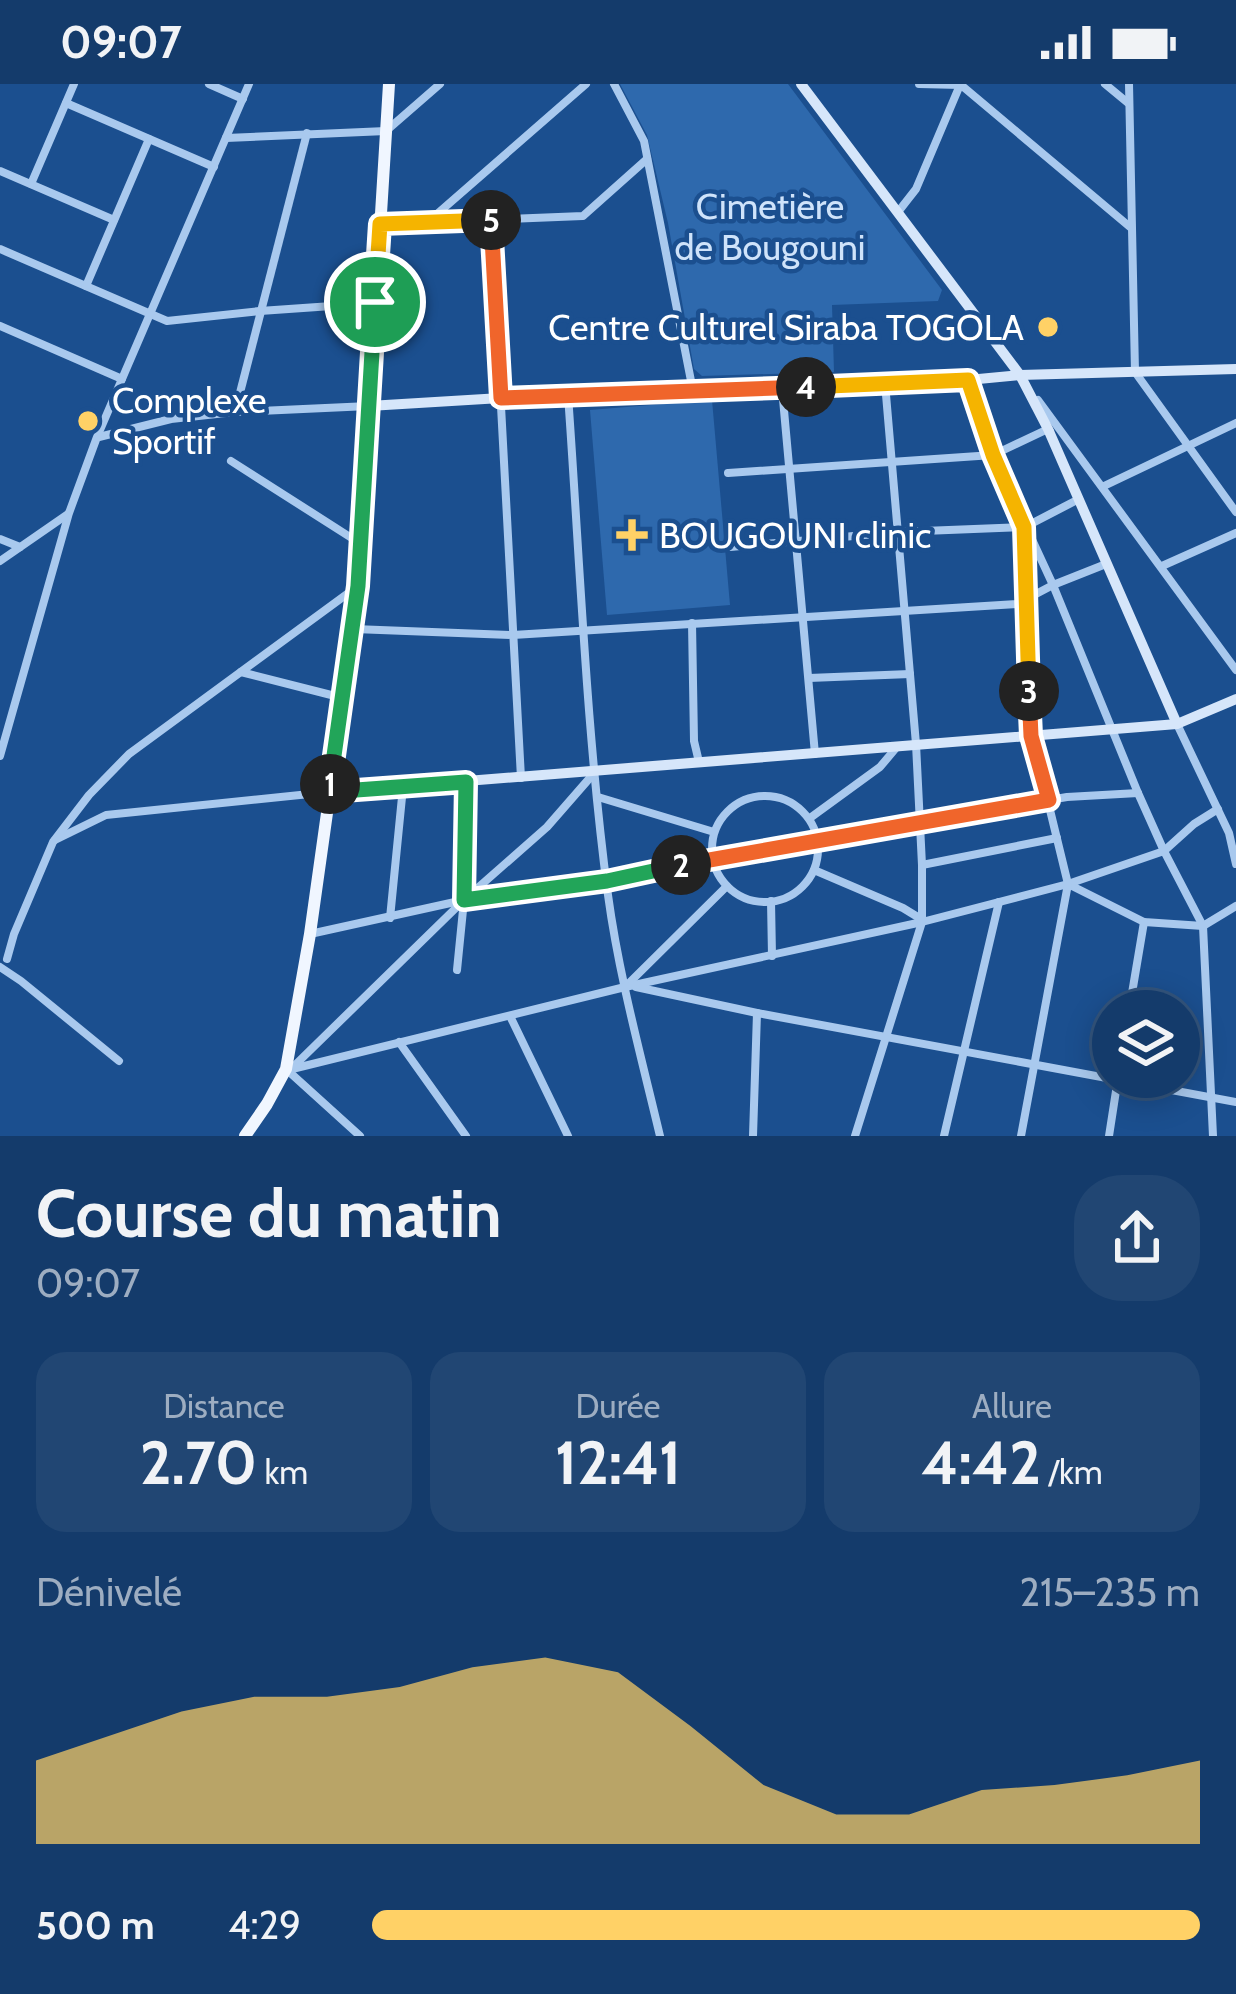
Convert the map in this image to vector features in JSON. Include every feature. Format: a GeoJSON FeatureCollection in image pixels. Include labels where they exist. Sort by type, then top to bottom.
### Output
{"type":"FeatureCollection","features":[{"type":"Feature","properties":{"kind":"main road"},"geometry":{"type":"LineString","coordinates":[[245,1136],[288,1070],[353,628],[389,84]]}},
{"type":"Feature","properties":{"kind":"street"},"geometry":{"type":"LineString","coordinates":[[31,184],[74,84]]}},
{"type":"Feature","properties":{"kind":"street"},"geometry":{"type":"LineString","coordinates":[[209,84],[243,99]]}},
{"type":"Feature","properties":{"kind":"street"},"geometry":{"type":"LineString","coordinates":[[0,756],[69,513],[97,437],[249,84]]}},
{"type":"Feature","properties":{"kind":"street"},"geometry":{"type":"LineString","coordinates":[[226,138],[386,131],[440,84]]}},
{"type":"Feature","properties":{"kind":"street"},"geometry":{"type":"LineString","coordinates":[[428,222],[586,84]]}},
{"type":"Feature","properties":{"kind":"street"},"geometry":{"type":"LineString","coordinates":[[614,84],[644,141],[693,391]]}},
{"type":"Feature","properties":{"kind":"street"},"geometry":{"type":"LineString","coordinates":[[801,84],[1104,486],[1236,670]]}},
{"type":"Feature","properties":{"kind":"street"},"geometry":{"type":"LineString","coordinates":[[920,84],[961,84],[1132,228]]}},
{"type":"Feature","properties":{"kind":"street"},"geometry":{"type":"LineString","coordinates":[[898,212],[916,190],[961,84]]}},
{"type":"Feature","properties":{"kind":"street"},"geometry":{"type":"LineString","coordinates":[[1105,84],[1129,104]]}},
{"type":"Feature","properties":{"kind":"street"},"geometry":{"type":"LineString","coordinates":[[1129,84],[1135,372],[1236,512]]}},
{"type":"Feature","properties":{"kind":"street"},"geometry":{"type":"LineString","coordinates":[[65,104],[214,167]]}},
{"type":"Feature","properties":{"kind":"street"},"geometry":{"type":"LineString","coordinates":[[235,412],[307,133]]}},
{"type":"Feature","properties":{"kind":"street"},"geometry":{"type":"LineString","coordinates":[[86,286],[149,140]]}},
{"type":"Feature","properties":{"kind":"street"},"geometry":{"type":"LineString","coordinates":[[380,224],[584,216],[647,159]]}},
{"type":"Feature","properties":{"kind":"street"},"geometry":{"type":"LineString","coordinates":[[0,170],[114,220]]}},
{"type":"Feature","properties":{"kind":"street"},"geometry":{"type":"LineString","coordinates":[[491,220],[521,778]]}},
{"type":"Feature","properties":{"kind":"street"},"geometry":{"type":"LineString","coordinates":[[1,251],[167,321],[375,302]]}},
{"type":"Feature","properties":{"kind":"street"},"geometry":{"type":"LineString","coordinates":[[0,326],[122,379]]}},
{"type":"Feature","properties":{"kind":"street"},"geometry":{"type":"LineString","coordinates":[[97,437],[171,419],[235,412],[1236,369]]}},
{"type":"Feature","properties":{"kind":"street"},"geometry":{"type":"LineString","coordinates":[[1020,375],[1229,833],[1236,865]]}},
{"type":"Feature","properties":{"kind":"street"},"geometry":{"type":"LineString","coordinates":[[968,380],[993,455],[1053,585],[1138,793],[1203,926],[1213,1136]]}},
{"type":"Feature","properties":{"kind":"street"},"geometry":{"type":"LineString","coordinates":[[855,1136],[922,921],[916,745],[884,382]]}},
{"type":"Feature","properties":{"kind":"street"},"geometry":{"type":"LineString","coordinates":[[782,388],[815,754]]}},
{"type":"Feature","properties":{"kind":"street"},"geometry":{"type":"LineString","coordinates":[[568,395],[607,881],[660,1136]]}},
{"type":"Feature","properties":{"kind":"street"},"geometry":{"type":"LineString","coordinates":[[1104,486],[1236,423]]}},
{"type":"Feature","properties":{"kind":"street"},"geometry":{"type":"LineString","coordinates":[[1048,429],[1076,453]]}},
{"type":"Feature","properties":{"kind":"street"},"geometry":{"type":"LineString","coordinates":[[728,472],[993,455],[1048,429]]}},
{"type":"Feature","properties":{"kind":"street"},"geometry":{"type":"LineString","coordinates":[[231,461],[361,544]]}},
{"type":"Feature","properties":{"kind":"street"},"geometry":{"type":"LineString","coordinates":[[730,548],[898,532],[1024,527],[1077,500]]}},
{"type":"Feature","properties":{"kind":"street"},"geometry":{"type":"LineString","coordinates":[[0,561],[69,513]]}},
{"type":"Feature","properties":{"kind":"street"},"geometry":{"type":"LineString","coordinates":[[1022,1136],[1068,884],[1031,736],[1024,527]]}},
{"type":"Feature","properties":{"kind":"street"},"geometry":{"type":"LineString","coordinates":[[1162,566],[1236,533]]}},
{"type":"Feature","properties":{"kind":"street"},"geometry":{"type":"LineString","coordinates":[[0,538],[20,548]]}},
{"type":"Feature","properties":{"kind":"street"},"geometry":{"type":"LineString","coordinates":[[353,628],[513,635],[1017,604],[1106,564]]}},
{"type":"Feature","properties":{"kind":"street"},"geometry":{"type":"LineString","coordinates":[[118,1061],[21,981],[3,959],[53,842],[129,754],[358,586]]}},
{"type":"Feature","properties":{"kind":"street"},"geometry":{"type":"LineString","coordinates":[[692,623],[694,741],[699,764]]}},
{"type":"Feature","properties":{"kind":"street"},"geometry":{"type":"LineString","coordinates":[[241,672],[343,698]]}},
{"type":"Feature","properties":{"kind":"street"},"geometry":{"type":"LineString","coordinates":[[809,678],[910,674]]}},
{"type":"Feature","properties":{"kind":"street"},"geometry":{"type":"LineString","coordinates":[[53,842],[106,815],[329,792],[1177,724],[1236,699]]}},
{"type":"Feature","properties":{"kind":"street"},"geometry":{"type":"LineString","coordinates":[[810,818],[880,766],[897,747]]}},
{"type":"Feature","properties":{"kind":"street"},"geometry":{"type":"LineString","coordinates":[[288,1070],[547,827],[596,771]]}},
{"type":"Feature","properties":{"kind":"street"},"geometry":{"type":"LineString","coordinates":[[457,970],[464,900],[466,782]]}},
{"type":"Feature","properties":{"kind":"street"},"geometry":{"type":"LineString","coordinates":[[390,918],[403,787]]}},
{"type":"Feature","properties":{"kind":"street"},"geometry":{"type":"LineString","coordinates":[[310,934],[464,900],[607,881],[1049,800],[1138,793]]}},
{"type":"Feature","properties":{"kind":"street"},"geometry":{"type":"LineString","coordinates":[[758,796],[783,799],[810,818],[817,842],[814,870],[801,888],[784,899],[755,901],[738,895],[716,871],[711,848],[714,832],[735,805],[758,796]]}},
{"type":"Feature","properties":{"kind":"street"},"geometry":{"type":"LineString","coordinates":[[598,797],[714,832]]}},
{"type":"Feature","properties":{"kind":"street"},"geometry":{"type":"LineString","coordinates":[[288,1070],[1068,884],[1164,851],[1218,809]]}},
{"type":"Feature","properties":{"kind":"street"},"geometry":{"type":"LineString","coordinates":[[922,865],[1057,838]]}},
{"type":"Feature","properties":{"kind":"street"},"geometry":{"type":"LineString","coordinates":[[814,870],[903,908],[922,921]]}},
{"type":"Feature","properties":{"kind":"street"},"geometry":{"type":"LineString","coordinates":[[1068,884],[1144,922],[1203,926],[1236,906]]}},
{"type":"Feature","properties":{"kind":"street"},"geometry":{"type":"LineString","coordinates":[[629,987],[727,886]]}},
{"type":"Feature","properties":{"kind":"street"},"geometry":{"type":"LineString","coordinates":[[771,901],[772,956]]}},
{"type":"Feature","properties":{"kind":"street"},"geometry":{"type":"LineString","coordinates":[[944,1136],[999,902]]}},
{"type":"Feature","properties":{"kind":"street"},"geometry":{"type":"LineString","coordinates":[[1133,990],[1144,922]]}},
{"type":"Feature","properties":{"kind":"street"},"geometry":{"type":"LineString","coordinates":[[629,987],[1092,1075]]}},
{"type":"Feature","properties":{"kind":"street"},"geometry":{"type":"LineString","coordinates":[[753,1136],[757,1013]]}},
{"type":"Feature","properties":{"kind":"street"},"geometry":{"type":"LineString","coordinates":[[509,1016],[568,1136]]}},
{"type":"Feature","properties":{"kind":"street"},"geometry":{"type":"LineString","coordinates":[[399,1042],[466,1136]]}},
{"type":"Feature","properties":{"kind":"street"},"geometry":{"type":"LineString","coordinates":[[288,1070],[360,1136]]}},
{"type":"Feature","properties":{"kind":"street"},"geometry":{"type":"LineString","coordinates":[[1200,1096],[1236,1102]]}},
{"type":"Feature","properties":{"kind":"street"},"geometry":{"type":"LineString","coordinates":[[1109,1136],[1115,1098]]}},
{"type":"Feature","properties":{"kind":"green space","name":"Cimetière de Bougouni"},"geometry":{"type":"Polygon","coordinates":[[[620,84],[788,84],[942,290],[938,301],[832,305],[834,372],[702,376],[694,369],[647,135],[620,84]]]}},
{"type":"Feature","properties":{"kind":"green space"},"geometry":{"type":"Polygon","coordinates":[[[712,400],[730,605],[607,615],[590,410],[712,400]]]}},
{"type":"Feature","properties":{"kind":"place","name":"Centre Culturel Siraba TOGOLA"},"geometry":{"type":"Point","coordinates":[1048,327]}},
{"type":"Feature","properties":{"kind":"place","name":"Complexe Sportif"},"geometry":{"type":"Point","coordinates":[88,421]}},
{"type":"Feature","properties":{"kind":"place","name":"BOUGOUNI clinic"},"geometry":{"type":"Point","coordinates":[632,535]}},
{"type":"Feature","properties":{"kind":"route"},"geometry":{"type":"LineString","coordinates":[[491,220],[501,398],[968,380],[1024,527],[1031,736],[1049,800],[607,881],[464,900],[466,782],[329,792],[358,586],[375,302],[380,224],[491,220]]}}]}
